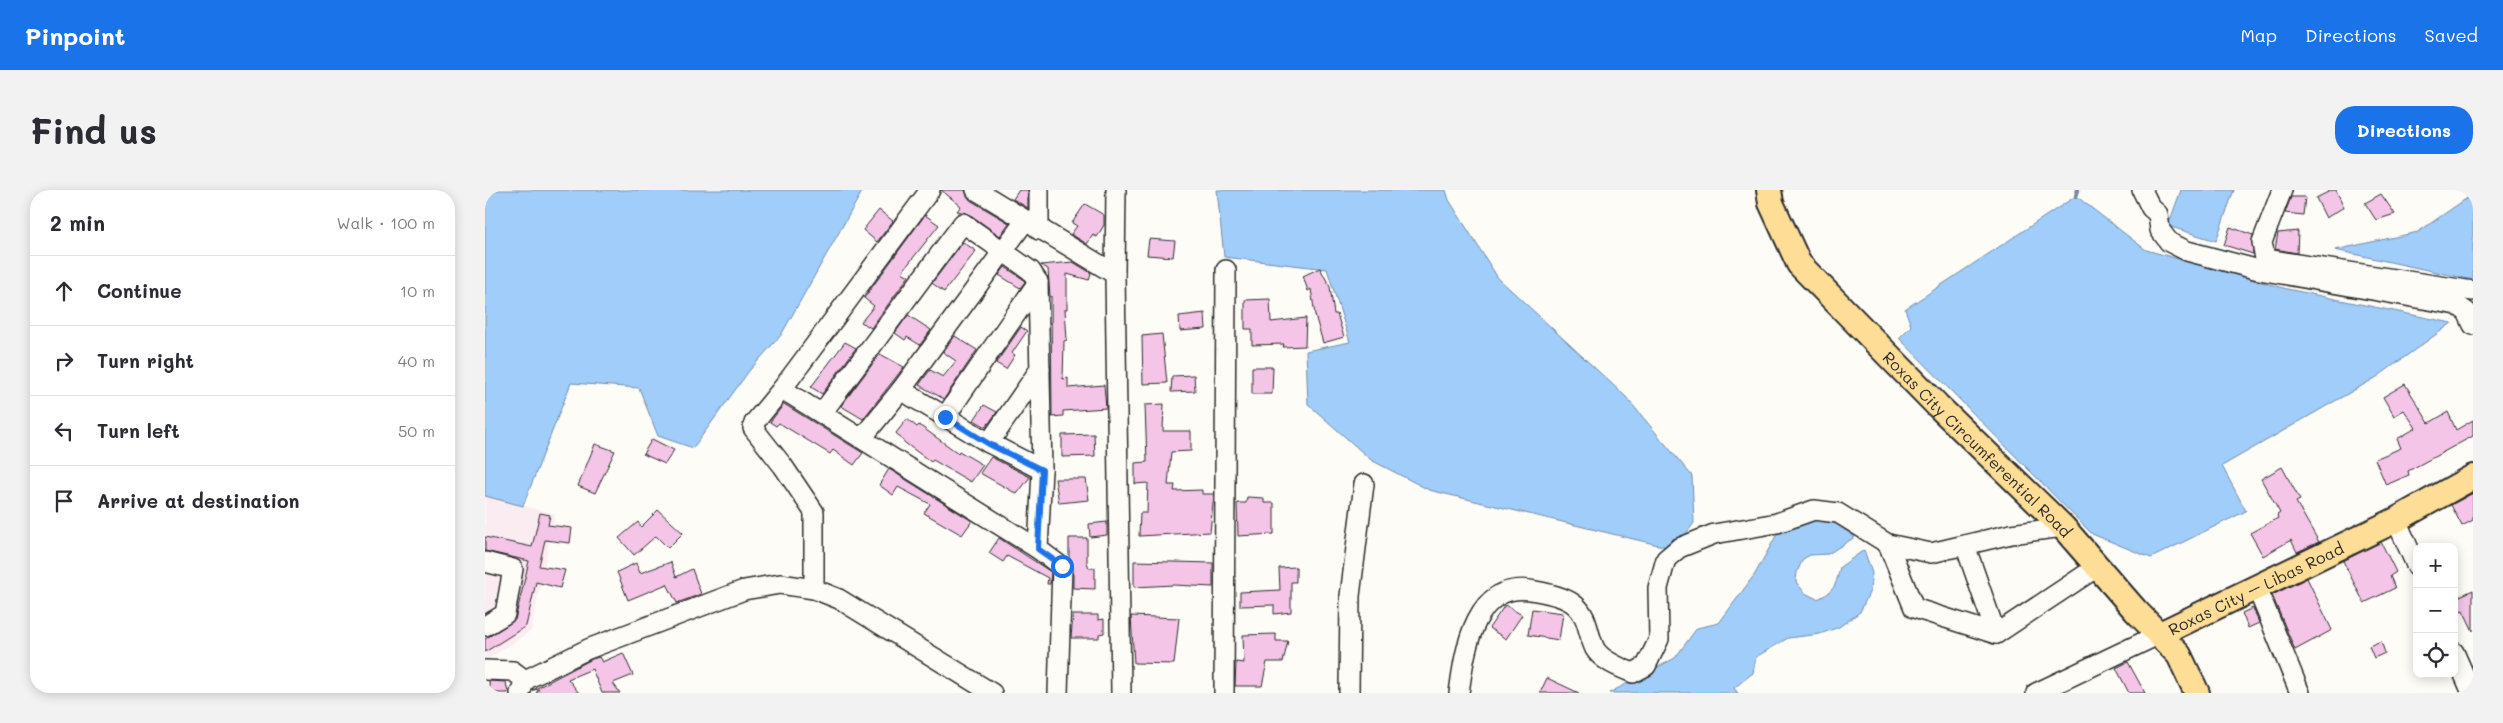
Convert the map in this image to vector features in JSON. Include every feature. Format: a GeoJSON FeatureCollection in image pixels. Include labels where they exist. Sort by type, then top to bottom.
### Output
{"type":"FeatureCollection","features":[{"type":"Feature","properties":{"kind":"main road","name":"Roxas City Circumferential Road"},"geometry":{"type":"LineString","coordinates":[[1769,190],[1771,203],[1799,264],[1937,405],[2063,527],[2136,611],[2179,655],[2197,693]]}},
{"type":"Feature","properties":{"kind":"main road","name":"Roxas City – Libas Road"},"geometry":{"type":"LineString","coordinates":[[2160,634],[2396,520],[2473,477]]}},
{"type":"Feature","properties":{"kind":"street"},"geometry":{"type":"LineString","coordinates":[[814,589],[814,512],[783,466],[753,428],[754,423],[782,389],[931,190]]}},
{"type":"Feature","properties":{"kind":"street"},"geometry":{"type":"LineString","coordinates":[[976,190],[1115,274]]}},
{"type":"Feature","properties":{"kind":"street"},"geometry":{"type":"LineString","coordinates":[[862,438],[901,390],[1004,252],[1032,225],[1039,190]]}},
{"type":"Feature","properties":{"kind":"street"},"geometry":{"type":"LineString","coordinates":[[1116,190],[1115,274],[1121,693]]}},
{"type":"Feature","properties":{"kind":"street"},"geometry":{"type":"LineString","coordinates":[[2142,190],[2151,208],[2158,214],[2161,230],[2169,242],[2187,251],[2259,270],[2457,305],[2467,312],[2473,325]]}},
{"type":"Feature","properties":{"kind":"street"},"geometry":{"type":"LineString","coordinates":[[2283,191],[2262,242],[2265,259],[2473,291]]}},
{"type":"Feature","properties":{"kind":"street"},"geometry":{"type":"LineString","coordinates":[[822,413],[963,224],[1031,271],[1038,282],[1042,470],[1038,549]]}},
{"type":"Feature","properties":{"kind":"street"},"geometry":{"type":"LineString","coordinates":[[1224,693],[1225,270]]}},
{"type":"Feature","properties":{"kind":"street"},"geometry":{"type":"LineString","coordinates":[[945,417],[1038,282]]}},
{"type":"Feature","properties":{"kind":"street"},"geometry":{"type":"LineString","coordinates":[[989,444],[1040,369]]}},
{"type":"Feature","properties":{"kind":"street"},"geometry":{"type":"LineString","coordinates":[[782,389],[1038,549],[1062,566],[1058,693]]}},
{"type":"Feature","properties":{"kind":"street"},"geometry":{"type":"LineString","coordinates":[[901,390],[989,444],[1042,470]]}},
{"type":"Feature","properties":{"kind":"street"},"geometry":{"type":"LineString","coordinates":[[1349,693],[1350,596],[1364,484]]}},
{"type":"Feature","properties":{"kind":"street"},"geometry":{"type":"LineString","coordinates":[[1459,693],[1464,660],[1477,621],[1489,601],[1508,590],[1527,589],[1574,603],[1586,618],[1596,650],[1614,665],[1633,673],[1646,666],[1659,640],[1658,588],[1665,559],[1679,548],[1714,534],[1777,523],[1814,510],[1838,513],[1888,544],[1931,553],[2011,534],[2063,527]]}},
{"type":"Feature","properties":{"kind":"street"},"geometry":{"type":"LineString","coordinates":[[2396,520],[2413,558]]}},
{"type":"Feature","properties":{"kind":"street"},"geometry":{"type":"LineString","coordinates":[[1888,544],[1914,608],[1997,634]]}},
{"type":"Feature","properties":{"kind":"street"},"geometry":{"type":"LineString","coordinates":[[1965,545],[1997,634]]}},
{"type":"Feature","properties":{"kind":"street"},"geometry":{"type":"LineString","coordinates":[[485,562],[513,569],[505,614],[485,626]]}},
{"type":"Feature","properties":{"kind":"street"},"geometry":{"type":"LineString","coordinates":[[1997,634],[2097,566]]}},
{"type":"Feature","properties":{"kind":"street"},"geometry":{"type":"LineString","coordinates":[[485,670],[513,672],[522,687],[588,650],[744,590],[780,584],[814,589],[839,599],[992,693]]}},
{"type":"Feature","properties":{"kind":"street"},"geometry":{"type":"LineString","coordinates":[[2257,588],[2300,693]]}},
{"type":"Feature","properties":{"kind":"street","name":"Roxas City – Libas Road"},"geometry":{"type":"LineString","coordinates":[[2036,693],[2067,687],[2160,634]]}},
{"type":"Feature","properties":{"kind":"street"},"geometry":{"type":"LineString","coordinates":[[2458,661],[2472,693]]}},
{"type":"Feature","properties":{"kind":"shaded area"},"geometry":{"type":"Polygon","coordinates":[[[485,496],[555,514],[531,631],[485,661],[485,496]]]}},
{"type":"Feature","properties":{"kind":"water"},"geometry":{"type":"Polygon","coordinates":[[[485,190],[863,190],[781,335],[749,371],[693,448],[658,436],[639,388],[571,383],[523,506],[485,496],[485,190]]]}},
{"type":"Feature","properties":{"kind":"water"},"geometry":{"type":"Polygon","coordinates":[[[1217,190],[1446,190],[1449,200],[1498,278],[1626,397],[1692,476],[1694,523],[1675,549],[1429,490],[1371,460],[1308,404],[1306,351],[1350,342],[1327,269],[1224,257],[1217,190]]]}},
{"type":"Feature","properties":{"kind":"water"},"geometry":{"type":"Polygon","coordinates":[[[2181,190],[2234,190],[2216,241],[2168,226],[2181,190]]]}},
{"type":"Feature","properties":{"kind":"water"},"geometry":{"type":"Polygon","coordinates":[[[2473,194],[2473,280],[2335,250],[2418,232],[2473,194]]]}},
{"type":"Feature","properties":{"kind":"water"},"geometry":{"type":"Polygon","coordinates":[[[2076,196],[2146,250],[2287,289],[2452,323],[2377,377],[2222,466],[2246,511],[2151,558],[2092,534],[1899,338],[1911,326],[1905,309],[2076,196]]]}},
{"type":"Feature","properties":{"kind":"water"},"geometry":{"type":"Polygon","coordinates":[[[1817,520],[1835,523],[1855,537],[1828,554],[1810,555],[1803,559],[1797,572],[1796,582],[1805,593],[1817,599],[1834,587],[1840,567],[1864,550],[1872,573],[1870,591],[1860,612],[1839,627],[1820,634],[1788,638],[1756,657],[1753,673],[1734,688],[1738,693],[1609,693],[1675,658],[1697,628],[1719,623],[1755,574],[1777,534],[1798,523],[1817,520]]]}},
{"type":"Feature","properties":{"kind":"building"},"geometry":{"type":"Polygon","coordinates":[[[941,190],[965,190],[970,200],[1009,223],[1000,236],[969,214],[957,211],[961,206],[941,190]]]}},
{"type":"Feature","properties":{"kind":"building"},"geometry":{"type":"Polygon","coordinates":[[[1019,190],[1028,190],[1028,208],[1013,199],[1019,190]]]}},
{"type":"Feature","properties":{"kind":"building"},"geometry":{"type":"Polygon","coordinates":[[[2336,190],[2344,207],[2326,218],[2316,198],[2336,190]]]}},
{"type":"Feature","properties":{"kind":"building"},"geometry":{"type":"Polygon","coordinates":[[[2381,194],[2395,214],[2376,220],[2365,203],[2381,194]]]}},
{"type":"Feature","properties":{"kind":"building"},"geometry":{"type":"Polygon","coordinates":[[[2291,197],[2305,197],[2303,215],[2285,213],[2291,197]]]}},
{"type":"Feature","properties":{"kind":"building"},"geometry":{"type":"Polygon","coordinates":[[[1085,204],[1104,215],[1104,225],[1097,237],[1093,235],[1087,244],[1071,234],[1077,226],[1072,223],[1085,204]]]}},
{"type":"Feature","properties":{"kind":"building"},"geometry":{"type":"Polygon","coordinates":[[[879,210],[893,221],[877,242],[863,230],[879,210]]]}},
{"type":"Feature","properties":{"kind":"building"},"geometry":{"type":"Polygon","coordinates":[[[925,215],[939,225],[902,272],[909,276],[871,328],[861,322],[874,306],[864,298],[925,215]]]}},
{"type":"Feature","properties":{"kind":"building"},"geometry":{"type":"Polygon","coordinates":[[[2230,227],[2253,235],[2253,254],[2224,245],[2230,227]]]}},
{"type":"Feature","properties":{"kind":"building"},"geometry":{"type":"Polygon","coordinates":[[[2298,231],[2297,253],[2275,249],[2278,233],[2298,231]]]}},
{"type":"Feature","properties":{"kind":"building"},"geometry":{"type":"Polygon","coordinates":[[[1149,239],[1175,241],[1173,257],[1147,255],[1149,239]]]}},
{"type":"Feature","properties":{"kind":"building"},"geometry":{"type":"Polygon","coordinates":[[[963,242],[976,251],[944,292],[932,283],[963,242]]]}},
{"type":"Feature","properties":{"kind":"building"},"geometry":{"type":"Polygon","coordinates":[[[1073,262],[1091,273],[1089,280],[1067,274],[1067,309],[1065,309],[1067,340],[1064,341],[1063,379],[1068,378],[1068,388],[1104,385],[1106,408],[1063,411],[1063,416],[1052,417],[1051,296],[1048,269],[1041,265],[1073,262]]]}},
{"type":"Feature","properties":{"kind":"building"},"geometry":{"type":"Polygon","coordinates":[[[1005,267],[1023,279],[1025,282],[1020,288],[999,275],[1005,267]]]}},
{"type":"Feature","properties":{"kind":"building"},"geometry":{"type":"Polygon","coordinates":[[[1320,268],[1330,287],[1334,314],[1337,314],[1344,337],[1323,343],[1315,315],[1311,289],[1308,291],[1303,276],[1320,268]]]}},
{"type":"Feature","properties":{"kind":"building"},"geometry":{"type":"Polygon","coordinates":[[[1270,299],[1271,322],[1306,318],[1305,346],[1283,347],[1284,344],[1252,345],[1252,329],[1245,329],[1245,300],[1270,299]]]}},
{"type":"Feature","properties":{"kind":"building"},"geometry":{"type":"Polygon","coordinates":[[[1205,313],[1206,329],[1180,331],[1179,316],[1205,313]]]}},
{"type":"Feature","properties":{"kind":"building"},"geometry":{"type":"Polygon","coordinates":[[[908,315],[931,330],[920,345],[907,337],[905,340],[895,333],[908,315]]]}},
{"type":"Feature","properties":{"kind":"building"},"geometry":{"type":"Polygon","coordinates":[[[1021,327],[1027,331],[1012,353],[1015,355],[1006,369],[996,363],[1021,327]]]}},
{"type":"Feature","properties":{"kind":"building"},"geometry":{"type":"Polygon","coordinates":[[[1162,334],[1167,383],[1143,384],[1142,336],[1162,334]]]}},
{"type":"Feature","properties":{"kind":"building"},"geometry":{"type":"Polygon","coordinates":[[[955,336],[977,350],[944,399],[919,385],[930,370],[943,377],[956,361],[943,352],[955,336]]]}},
{"type":"Feature","properties":{"kind":"building"},"geometry":{"type":"Polygon","coordinates":[[[845,342],[856,348],[822,394],[811,387],[845,342]]]}},
{"type":"Feature","properties":{"kind":"building"},"geometry":{"type":"Polygon","coordinates":[[[880,354],[904,367],[863,419],[841,406],[880,354]]]}},
{"type":"Feature","properties":{"kind":"building"},"geometry":{"type":"Polygon","coordinates":[[[1252,367],[1273,367],[1272,394],[1252,394],[1252,367]]]}},
{"type":"Feature","properties":{"kind":"building"},"geometry":{"type":"Polygon","coordinates":[[[1194,375],[1195,391],[1171,392],[1172,376],[1194,375]]]}},
{"type":"Feature","properties":{"kind":"building"},"geometry":{"type":"Polygon","coordinates":[[[2405,384],[2429,423],[2448,412],[2456,430],[2473,420],[2473,436],[2408,471],[2409,475],[2386,485],[2375,459],[2401,448],[2397,439],[2416,428],[2404,410],[2394,416],[2383,397],[2405,384]]]}},
{"type":"Feature","properties":{"kind":"building"},"geometry":{"type":"Polygon","coordinates":[[[784,404],[863,453],[854,465],[833,450],[830,454],[779,423],[776,426],[770,422],[784,404]]]}},
{"type":"Feature","properties":{"kind":"building"},"geometry":{"type":"Polygon","coordinates":[[[1164,404],[1163,431],[1191,431],[1191,451],[1171,452],[1168,485],[1175,485],[1174,491],[1202,490],[1202,494],[1214,494],[1210,532],[1139,536],[1140,513],[1147,513],[1148,483],[1135,484],[1135,463],[1147,462],[1145,405],[1164,404]]]}},
{"type":"Feature","properties":{"kind":"building"},"geometry":{"type":"Polygon","coordinates":[[[984,405],[997,412],[986,427],[974,420],[984,405]]]}},
{"type":"Feature","properties":{"kind":"building"},"geometry":{"type":"Polygon","coordinates":[[[907,419],[917,427],[919,425],[958,453],[959,451],[983,465],[971,482],[933,460],[931,462],[905,443],[896,433],[907,419]]]}},
{"type":"Feature","properties":{"kind":"building"},"geometry":{"type":"Polygon","coordinates":[[[1094,434],[1095,456],[1062,457],[1062,435],[1094,434]]]}},
{"type":"Feature","properties":{"kind":"building"},"geometry":{"type":"Polygon","coordinates":[[[652,439],[674,450],[665,464],[643,454],[652,439]]]}},
{"type":"Feature","properties":{"kind":"building"},"geometry":{"type":"Polygon","coordinates":[[[595,444],[615,451],[595,493],[578,486],[595,444]]]}},
{"type":"Feature","properties":{"kind":"building"},"geometry":{"type":"Polygon","coordinates":[[[991,457],[1030,477],[1017,494],[980,473],[991,457]]]}},
{"type":"Feature","properties":{"kind":"building"},"geometry":{"type":"Polygon","coordinates":[[[2282,467],[2300,500],[2296,502],[2319,542],[2297,552],[2291,540],[2263,556],[2250,533],[2278,518],[2277,515],[2280,513],[2261,479],[2282,467]]]}},
{"type":"Feature","properties":{"kind":"building"},"geometry":{"type":"Polygon","coordinates":[[[889,469],[972,521],[962,535],[924,513],[930,504],[898,487],[893,495],[879,485],[889,469]]]}},
{"type":"Feature","properties":{"kind":"building"},"geometry":{"type":"Polygon","coordinates":[[[1055,479],[1086,479],[1089,500],[1059,503],[1055,479]]]}},
{"type":"Feature","properties":{"kind":"building"},"geometry":{"type":"Polygon","coordinates":[[[2473,493],[2473,520],[2462,526],[2451,505],[2473,493]]]}},
{"type":"Feature","properties":{"kind":"building"},"geometry":{"type":"Polygon","coordinates":[[[1247,497],[1264,498],[1264,503],[1274,503],[1274,534],[1238,536],[1237,503],[1246,503],[1247,497]]]}},
{"type":"Feature","properties":{"kind":"building"},"geometry":{"type":"Polygon","coordinates":[[[658,510],[683,533],[668,548],[656,536],[634,555],[619,538],[638,522],[641,527],[658,510]]]}},
{"type":"Feature","properties":{"kind":"building"},"geometry":{"type":"Polygon","coordinates":[[[540,513],[550,515],[548,525],[572,528],[570,543],[545,540],[539,566],[565,570],[560,588],[536,582],[526,626],[485,652],[485,639],[515,620],[529,561],[485,551],[485,537],[532,547],[540,513]]]}},
{"type":"Feature","properties":{"kind":"building"},"geometry":{"type":"Polygon","coordinates":[[[1107,522],[1107,535],[1090,537],[1089,524],[1107,522]]]}},
{"type":"Feature","properties":{"kind":"building"},"geometry":{"type":"Polygon","coordinates":[[[999,538],[1051,572],[1050,584],[1047,584],[1048,578],[1007,556],[1003,562],[989,553],[999,538]]]}},
{"type":"Feature","properties":{"kind":"building"},"geometry":{"type":"Polygon","coordinates":[[[1069,538],[1087,538],[1087,562],[1089,568],[1095,568],[1095,589],[1073,588],[1073,567],[1069,558],[1069,538]]]}},
{"type":"Feature","properties":{"kind":"building"},"geometry":{"type":"Polygon","coordinates":[[[2381,542],[2396,572],[2390,576],[2395,588],[2364,603],[2343,561],[2381,542]]]}},
{"type":"Feature","properties":{"kind":"building"},"geometry":{"type":"Polygon","coordinates":[[[1134,561],[1213,563],[1213,587],[1174,585],[1134,587],[1134,561]]]}},
{"type":"Feature","properties":{"kind":"building"},"geometry":{"type":"Polygon","coordinates":[[[671,562],[676,577],[692,569],[701,594],[677,603],[667,584],[628,600],[617,572],[636,563],[640,573],[671,562]]]}},
{"type":"Feature","properties":{"kind":"building"},"geometry":{"type":"Polygon","coordinates":[[[1296,567],[1296,582],[1291,582],[1291,612],[1274,614],[1274,605],[1240,606],[1240,592],[1280,590],[1279,568],[1296,567]]]}},
{"type":"Feature","properties":{"kind":"building"},"geometry":{"type":"Polygon","coordinates":[[[2307,578],[2332,630],[2295,650],[2272,595],[2307,578]]]}},
{"type":"Feature","properties":{"kind":"building"},"geometry":{"type":"Polygon","coordinates":[[[2473,590],[2473,631],[2463,610],[2458,612],[2458,597],[2473,590]]]}},
{"type":"Feature","properties":{"kind":"building"},"geometry":{"type":"Polygon","coordinates":[[[1505,605],[1522,615],[1506,639],[1489,628],[1505,605]]]}},
{"type":"Feature","properties":{"kind":"building"},"geometry":{"type":"Polygon","coordinates":[[[2253,608],[2259,623],[2248,628],[2242,613],[2253,608]]]}},
{"type":"Feature","properties":{"kind":"building"},"geometry":{"type":"Polygon","coordinates":[[[1532,609],[1563,613],[1559,640],[1528,635],[1532,609]]]}},
{"type":"Feature","properties":{"kind":"building"},"geometry":{"type":"Polygon","coordinates":[[[1073,615],[1098,615],[1098,620],[1104,619],[1104,633],[1099,634],[1099,638],[1071,638],[1073,615]]]}},
{"type":"Feature","properties":{"kind":"building"},"geometry":{"type":"Polygon","coordinates":[[[1131,616],[1179,618],[1174,664],[1134,663],[1131,616]]]}},
{"type":"Feature","properties":{"kind":"building"},"geometry":{"type":"Polygon","coordinates":[[[1276,634],[1276,641],[1288,641],[1283,662],[1267,662],[1262,686],[1235,686],[1236,662],[1244,663],[1243,635],[1276,634]]]}},
{"type":"Feature","properties":{"kind":"building"},"geometry":{"type":"Polygon","coordinates":[[[2381,641],[2385,653],[2374,658],[2369,646],[2381,641]]]}},
{"type":"Feature","properties":{"kind":"building"},"geometry":{"type":"Polygon","coordinates":[[[623,653],[633,675],[613,683],[620,693],[602,693],[592,669],[568,679],[579,693],[536,693],[539,689],[533,690],[592,659],[599,657],[602,662],[623,653]]]}},
{"type":"Feature","properties":{"kind":"building"},"geometry":{"type":"Polygon","coordinates":[[[2128,662],[2145,693],[2129,693],[2116,668],[2128,662]]]}},
{"type":"Feature","properties":{"kind":"building"},"geometry":{"type":"Polygon","coordinates":[[[1547,678],[1579,693],[1540,693],[1547,678]]]}},
{"type":"Feature","properties":{"kind":"building"},"geometry":{"type":"Polygon","coordinates":[[[489,681],[506,682],[508,693],[490,693],[489,681]]]}},
{"type":"Feature","properties":{"kind":"waterway"},"geometry":{"type":"LineString","coordinates":[[2076,196],[2078,190]]}},
{"type":"Feature","properties":{"kind":"route"},"geometry":{"type":"LineString","coordinates":[[945,417],[989,444],[1042,470],[1038,549],[1062,566]]}}]}
